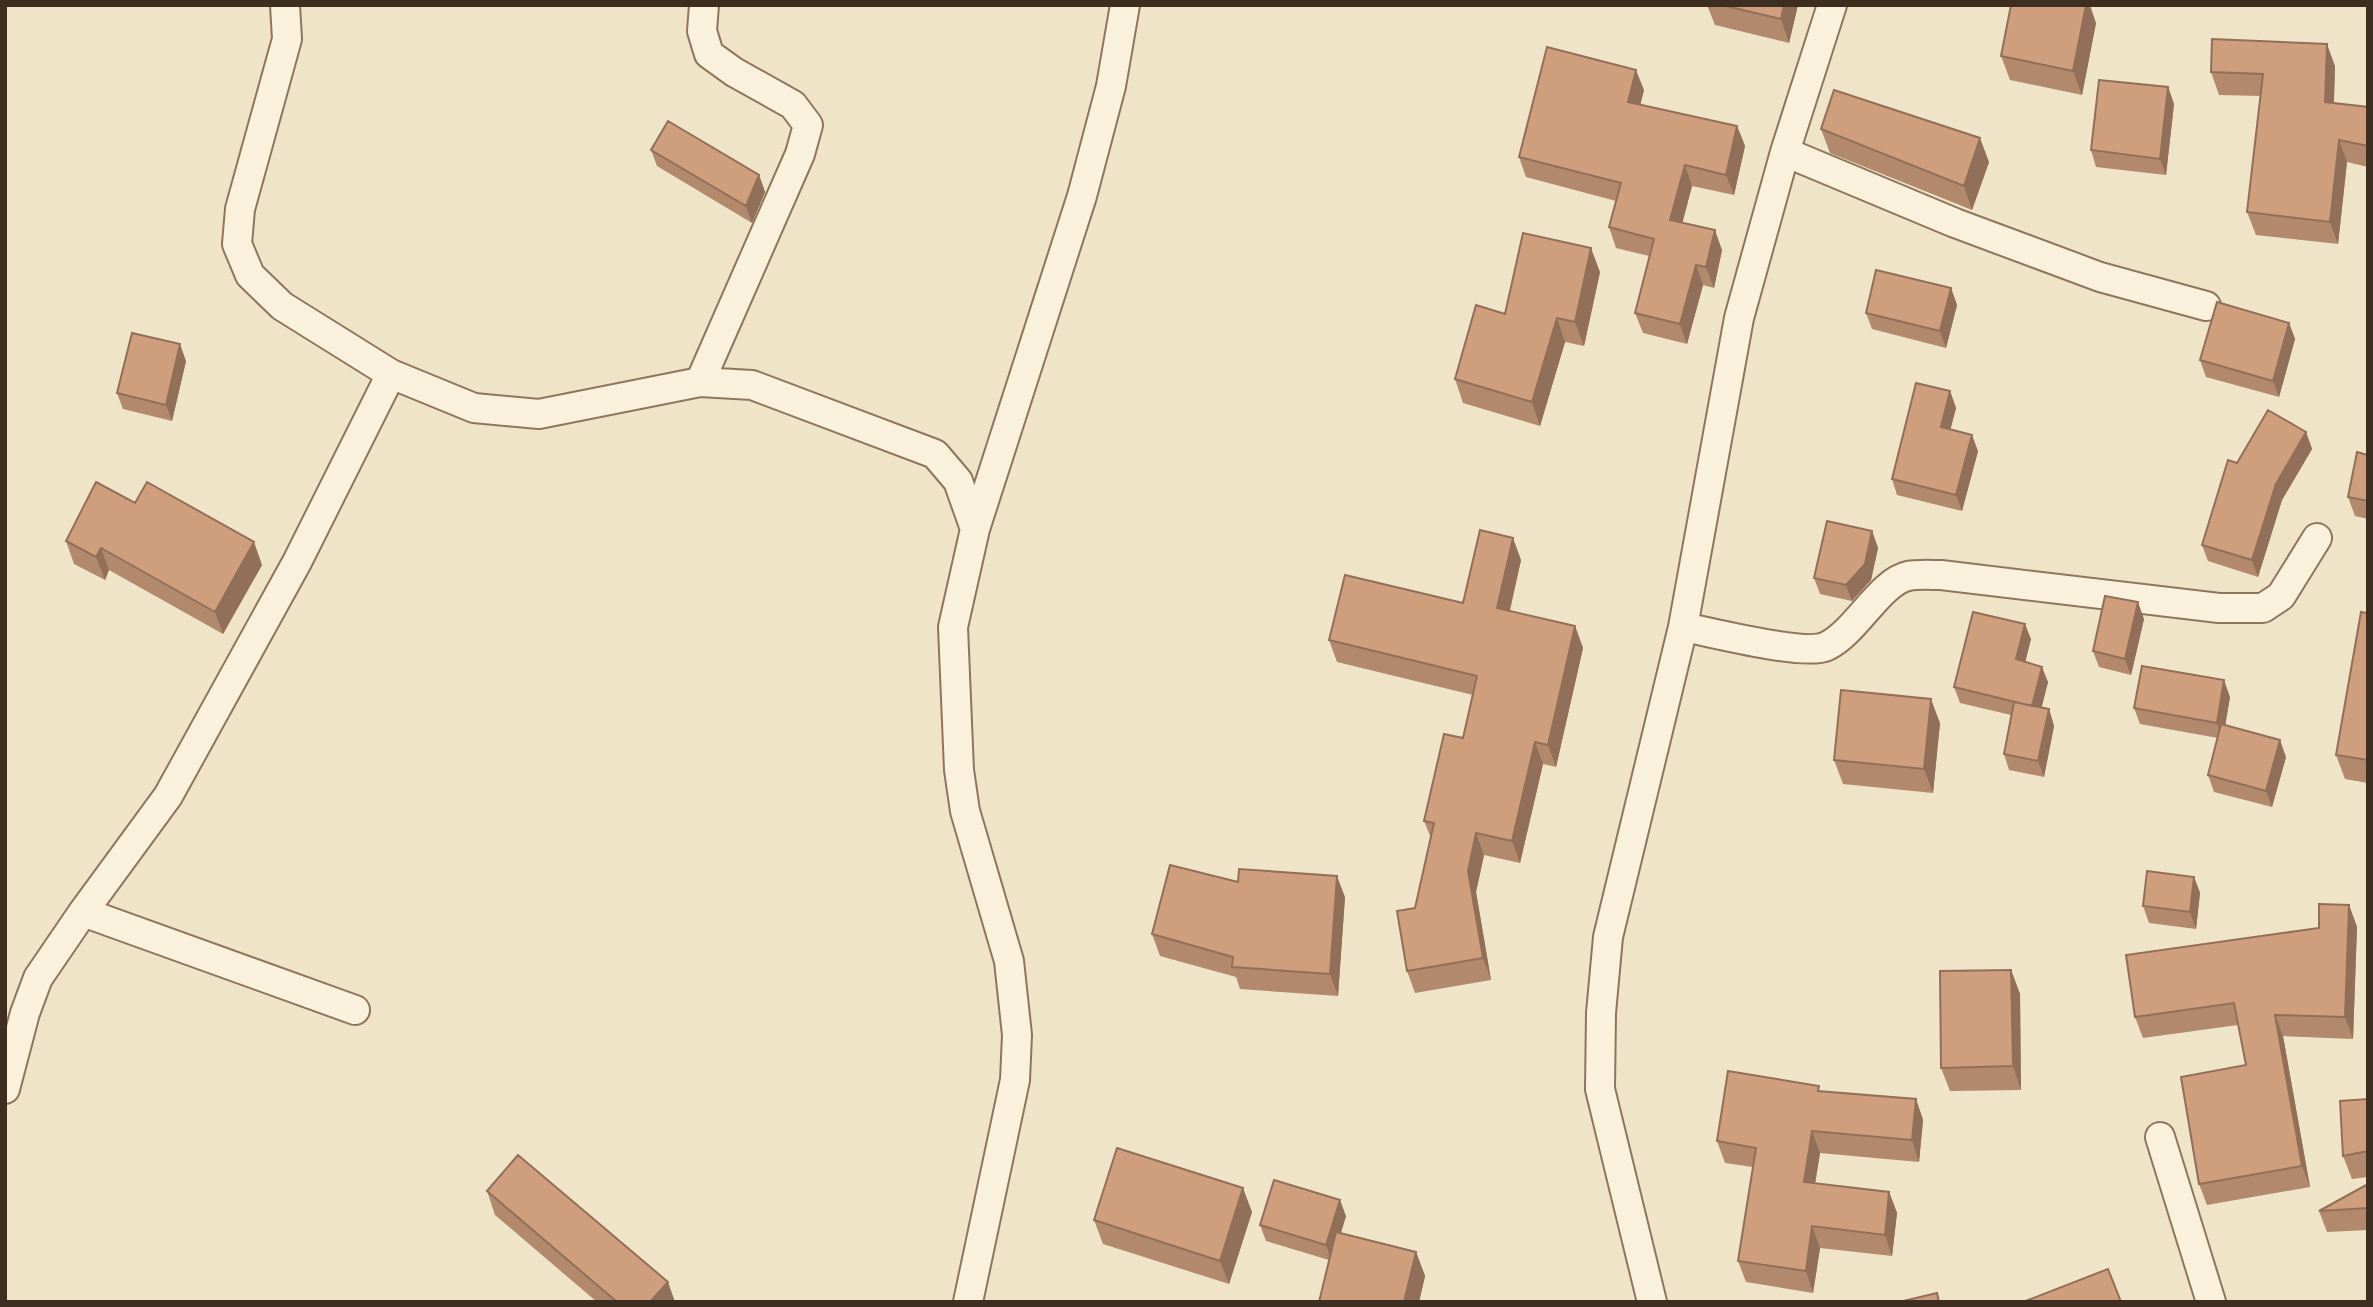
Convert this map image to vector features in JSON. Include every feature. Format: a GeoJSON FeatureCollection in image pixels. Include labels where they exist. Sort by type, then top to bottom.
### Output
{"type":"FeatureCollection","features":[{"type":"Feature","properties":{"kind":"street"},"geometry":{"type":"LineString","coordinates":[[285,5],[287,39],[240,209],[237,244],[250,275],[282,306],[391,374],[474,408],[539,414],[700,382],[752,385],[935,454],[958,481],[975,529]]}},
{"type":"Feature","properties":{"kind":"street"},"geometry":{"type":"LineString","coordinates":[[700,382],[800,154],[808,125],[793,105],[734,72],[709,54],[702,31],[704,5]]}},
{"type":"Feature","properties":{"kind":"street"},"geometry":{"type":"LineString","coordinates":[[968,1302],[1015,1080],[1017,1035],[1009,961],[965,811],[959,770],[953,628],[975,529],[1082,196],[1111,86],[1125,5]]}},
{"type":"Feature","properties":{"kind":"street"},"geometry":{"type":"LineString","coordinates":[[1652,1302],[1600,1088],[1601,1013],[1608,937],[1683,627],[1739,318],[1785,152],[1832,5]]}},
{"type":"Feature","properties":{"kind":"street"},"geometry":{"type":"LineString","coordinates":[[1785,152],[1955,223],[2100,277],[2206,306]]}},
{"type":"Feature","properties":{"kind":"street"},"geometry":{"type":"LineString","coordinates":[[5,1089],[25,1013],[38,978],[168,796],[297,562],[391,374]]}},
{"type":"Feature","properties":{"kind":"street"},"geometry":{"type":"LineString","coordinates":[[1683,627],[1803,650],[1826,647],[1852,628],[1890,586],[1907,576],[1941,575],[2219,608],[2263,608],[2281,596],[2317,538]]}},
{"type":"Feature","properties":{"kind":"street"},"geometry":{"type":"LineString","coordinates":[[83,912],[355,1010]]}},
{"type":"Feature","properties":{"kind":"street"},"geometry":{"type":"LineString","coordinates":[[2160,1138],[2211,1302]]}},
{"type":"Feature","properties":{"kind":"building"},"geometry":{"type":"Polygon","coordinates":[[[1722,5],[1784,5],[1781,19],[1722,5]]]}},
{"type":"Feature","properties":{"kind":"building"},"geometry":{"type":"Polygon","coordinates":[[[2011,5],[2086,5],[2073,71],[2001,56],[2011,5]]]}},
{"type":"Feature","properties":{"kind":"building"},"geometry":{"type":"Polygon","coordinates":[[[2212,39],[2327,44],[2325,102],[2368,107],[2368,146],[2339,140],[2330,222],[2247,212],[2263,74],[2211,72],[2212,39]]]}},
{"type":"Feature","properties":{"kind":"building"},"geometry":{"type":"Polygon","coordinates":[[[1547,47],[1636,70],[1628,102],[1737,126],[1726,175],[1685,165],[1670,220],[1715,230],[1706,267],[1696,265],[1680,324],[1635,313],[1654,239],[1609,227],[1621,183],[1519,157],[1547,47]]]}},
{"type":"Feature","properties":{"kind":"building"},"geometry":{"type":"Polygon","coordinates":[[[2099,80],[2168,87],[2160,159],[2091,150],[2099,80]]]}},
{"type":"Feature","properties":{"kind":"building"},"geometry":{"type":"Polygon","coordinates":[[[1834,90],[1980,138],[1964,186],[1821,129],[1834,90]]]}},
{"type":"Feature","properties":{"kind":"building"},"geometry":{"type":"Polygon","coordinates":[[[668,121],[759,175],[746,206],[651,150],[668,121]]]}},
{"type":"Feature","properties":{"kind":"building"},"geometry":{"type":"Polygon","coordinates":[[[1523,233],[1591,248],[1575,322],[1557,318],[1532,402],[1455,379],[1476,305],[1505,314],[1523,233]]]}},
{"type":"Feature","properties":{"kind":"building"},"geometry":{"type":"Polygon","coordinates":[[[1876,270],[1951,288],[1940,331],[1866,313],[1876,270]]]}},
{"type":"Feature","properties":{"kind":"building"},"geometry":{"type":"Polygon","coordinates":[[[2217,302],[2289,323],[2273,381],[2200,360],[2217,302]]]}},
{"type":"Feature","properties":{"kind":"building"},"geometry":{"type":"Polygon","coordinates":[[[132,333],[180,344],[166,405],[117,393],[132,333]]]}},
{"type":"Feature","properties":{"kind":"building"},"geometry":{"type":"Polygon","coordinates":[[[1916,383],[1950,391],[1941,427],[1972,435],[1956,495],[1892,479],[1916,383]]]}},
{"type":"Feature","properties":{"kind":"building"},"geometry":{"type":"Polygon","coordinates":[[[2268,410],[2306,432],[2276,484],[2252,560],[2202,545],[2228,460],[2237,463],[2268,410]]]}},
{"type":"Feature","properties":{"kind":"building"},"geometry":{"type":"Polygon","coordinates":[[[2357,452],[2368,455],[2368,501],[2348,497],[2357,452]]]}},
{"type":"Feature","properties":{"kind":"building"},"geometry":{"type":"Polygon","coordinates":[[[96,482],[135,503],[147,482],[254,542],[215,612],[101,548],[96,557],[66,541],[96,482]]]}},
{"type":"Feature","properties":{"kind":"building"},"geometry":{"type":"Polygon","coordinates":[[[1827,521],[1872,531],[1865,564],[1846,585],[1814,578],[1827,521]]]}},
{"type":"Feature","properties":{"kind":"building"},"geometry":{"type":"Polygon","coordinates":[[[1480,530],[1513,538],[1497,608],[1575,626],[1548,745],[1535,742],[1512,841],[1476,833],[1468,871],[1483,958],[1407,971],[1397,911],[1415,908],[1434,823],[1424,821],[1444,734],[1463,738],[1477,676],[1329,640],[1345,575],[1463,603],[1480,530]]]}},
{"type":"Feature","properties":{"kind":"building"},"geometry":{"type":"Polygon","coordinates":[[[2105,596],[2138,602],[2125,659],[2093,651],[2105,596]]]}},
{"type":"Feature","properties":{"kind":"building"},"geometry":{"type":"Polygon","coordinates":[[[1973,612],[2025,624],[2016,659],[2042,667],[2032,706],[1954,687],[1973,612]]]}},
{"type":"Feature","properties":{"kind":"building"},"geometry":{"type":"Polygon","coordinates":[[[2361,612],[2368,613],[2368,760],[2336,755],[2361,612]]]}},
{"type":"Feature","properties":{"kind":"building"},"geometry":{"type":"Polygon","coordinates":[[[2142,666],[2224,680],[2217,723],[2134,708],[2142,666]]]}},
{"type":"Feature","properties":{"kind":"building"},"geometry":{"type":"Polygon","coordinates":[[[1841,690],[1931,699],[1924,769],[1834,760],[1841,690]]]}},
{"type":"Feature","properties":{"kind":"building"},"geometry":{"type":"Polygon","coordinates":[[[2014,702],[2049,709],[2038,761],[2004,754],[2014,702]]]}},
{"type":"Feature","properties":{"kind":"building"},"geometry":{"type":"Polygon","coordinates":[[[2221,724],[2280,740],[2266,791],[2208,775],[2221,724]]]}},
{"type":"Feature","properties":{"kind":"building"},"geometry":{"type":"Polygon","coordinates":[[[1170,865],[1238,882],[1239,869],[1337,876],[1330,974],[1232,967],[1233,957],[1152,934],[1170,865]]]}},
{"type":"Feature","properties":{"kind":"building"},"geometry":{"type":"Polygon","coordinates":[[[2147,871],[2194,877],[2190,912],[2143,906],[2147,871]]]}},
{"type":"Feature","properties":{"kind":"building"},"geometry":{"type":"Polygon","coordinates":[[[2319,904],[2349,905],[2345,1017],[2275,1015],[2302,1166],[2199,1184],[2181,1077],[2246,1065],[2234,1003],[2135,1017],[2126,955],[2319,928],[2319,904]]]}},
{"type":"Feature","properties":{"kind":"building"},"geometry":{"type":"Polygon","coordinates":[[[2011,970],[2013,1066],[1941,1068],[1940,971],[2011,970]]]}},
{"type":"Feature","properties":{"kind":"building"},"geometry":{"type":"Polygon","coordinates":[[[1728,1071],[1819,1086],[1818,1091],[1916,1099],[1912,1140],[1812,1131],[1804,1182],[1889,1192],[1885,1235],[1812,1226],[1806,1271],[1738,1261],[1756,1148],[1717,1141],[1728,1071]]]}},
{"type":"Feature","properties":{"kind":"building"},"geometry":{"type":"Polygon","coordinates":[[[2368,1099],[2368,1151],[2343,1156],[2340,1101],[2368,1099]]]}},
{"type":"Feature","properties":{"kind":"building"},"geometry":{"type":"Polygon","coordinates":[[[1117,1148],[1243,1188],[1220,1261],[1094,1220],[1117,1148]]]}},
{"type":"Feature","properties":{"kind":"building"},"geometry":{"type":"Polygon","coordinates":[[[518,1155],[668,1282],[650,1302],[617,1302],[487,1191],[518,1155]]]}},
{"type":"Feature","properties":{"kind":"building"},"geometry":{"type":"Polygon","coordinates":[[[1274,1180],[1340,1200],[1326,1245],[1260,1225],[1274,1180]]]}},
{"type":"Feature","properties":{"kind":"building"},"geometry":{"type":"Polygon","coordinates":[[[2368,1184],[2368,1208],[2319,1211],[2368,1184]]]}},
{"type":"Feature","properties":{"kind":"building"},"geometry":{"type":"Polygon","coordinates":[[[1336,1232],[1416,1252],[1404,1302],[1319,1302],[1336,1232]]]}},
{"type":"Feature","properties":{"kind":"building"},"geometry":{"type":"Polygon","coordinates":[[[2108,1269],[2121,1302],[2023,1302],[2108,1269]]]}},
{"type":"Feature","properties":{"kind":"building"},"geometry":{"type":"Polygon","coordinates":[[[1937,1293],[1939,1302],[1899,1302],[1937,1293]]]}}]}
